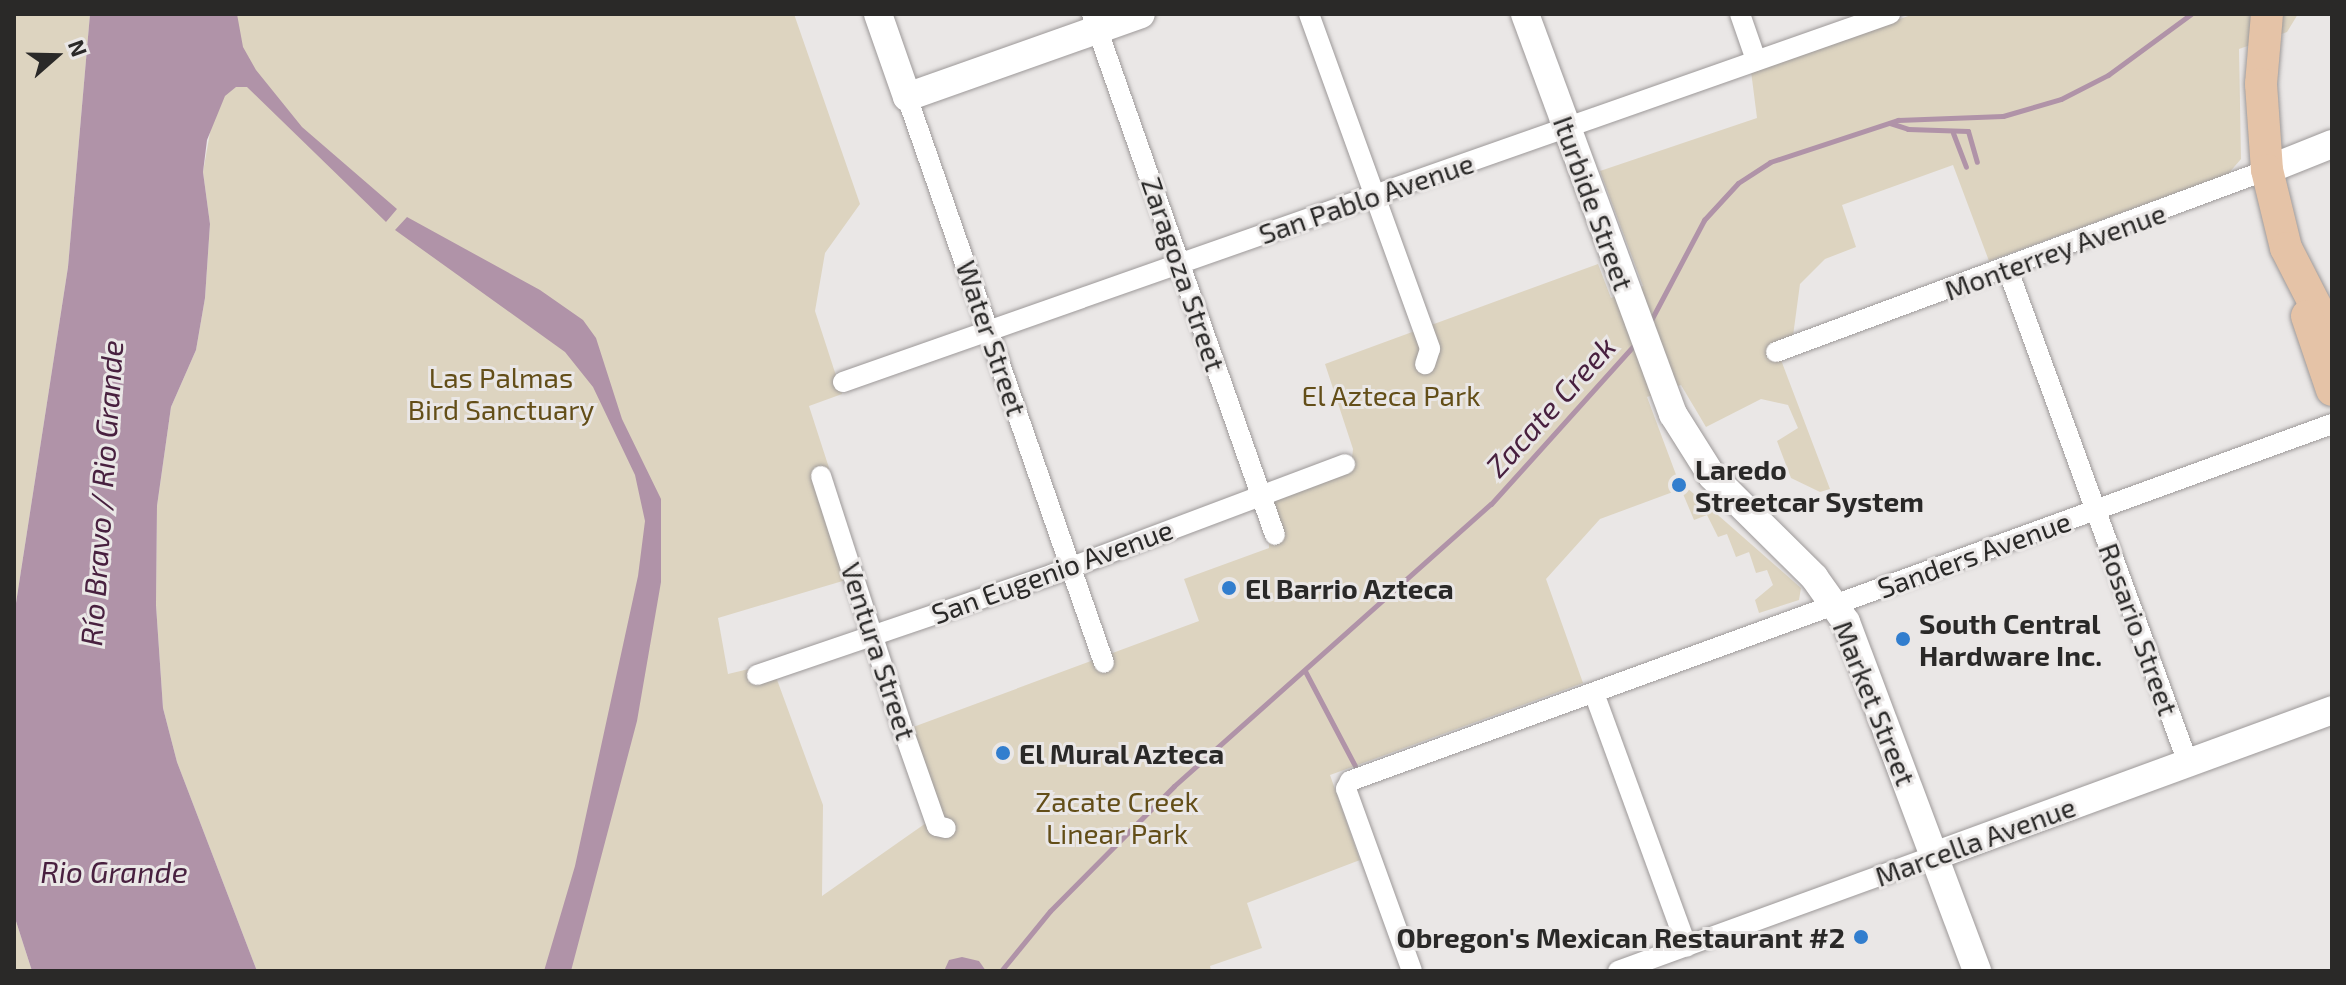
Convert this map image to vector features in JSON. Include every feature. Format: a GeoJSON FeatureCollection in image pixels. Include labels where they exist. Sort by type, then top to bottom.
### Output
{"type":"FeatureCollection","features":[{"type":"Feature","properties":{"kind":"main road"},"geometry":{"type":"LineString","coordinates":[[2265,27],[2267,170],[2286,248],[2332,390]]}},
{"type":"Feature","properties":{"kind":"main road"},"geometry":{"type":"LineString","coordinates":[[2286,248],[2332,338]]}},
{"type":"Feature","properties":{"kind":"street","name":"Water Street"},"geometry":{"type":"LineString","coordinates":[[878,14],[1104,663]]}},
{"type":"Feature","properties":{"kind":"street"},"geometry":{"type":"LineString","coordinates":[[907,97],[1095,21],[1141,14]]}},
{"type":"Feature","properties":{"kind":"street"},"geometry":{"type":"LineString","coordinates":[[1309,14],[1430,349],[1425,364]]}},
{"type":"Feature","properties":{"kind":"street","name":"Iturbide Street"},"geometry":{"type":"LineString","coordinates":[[1525,14],[1664,391]]}},
{"type":"Feature","properties":{"kind":"street"},"geometry":{"type":"LineString","coordinates":[[1740,14],[1756,60]]}},
{"type":"Feature","properties":{"kind":"street","name":"San Pablo Avenue"},"geometry":{"type":"LineString","coordinates":[[843,382],[991,333],[1374,194],[1567,130],[1890,14]]}},
{"type":"Feature","properties":{"kind":"street","name":"Zaragoza Street"},"geometry":{"type":"LineString","coordinates":[[1095,21],[1275,535]]}},
{"type":"Feature","properties":{"kind":"street","name":"Monterrey Avenue"},"geometry":{"type":"LineString","coordinates":[[1776,352],[2008,270],[2332,144]]}},
{"type":"Feature","properties":{"kind":"street","name":"Rosario Street"},"geometry":{"type":"LineString","coordinates":[[2008,270],[2188,763]]}},
{"type":"Feature","properties":{"kind":"street","name":"Market Street"},"geometry":{"type":"LineString","coordinates":[[1664,391],[1684,435],[1712,476],[1835,604],[1853,634],[1977,971]]}},
{"type":"Feature","properties":{"kind":"street","name":"Sanders Avenue"},"geometry":{"type":"LineString","coordinates":[[1412,971],[1347,785],[2332,424]]}},
{"type":"Feature","properties":{"kind":"street","name":"San Eugenio Avenue"},"geometry":{"type":"LineString","coordinates":[[757,675],[1345,464]]}},
{"type":"Feature","properties":{"kind":"street","name":"Ventura Street"},"geometry":{"type":"LineString","coordinates":[[821,476],[942,827]]}},
{"type":"Feature","properties":{"kind":"street"},"geometry":{"type":"LineString","coordinates":[[1594,693],[1687,947]]}},
{"type":"Feature","properties":{"kind":"street","name":"Marcella Avenue"},"geometry":{"type":"LineString","coordinates":[[1618,971],[2332,710]]}},
{"type":"Feature","properties":{"kind":"green space"},"geometry":{"type":"Polygon","coordinates":[[[14,14],[90,14],[68,267],[14,616],[14,14]]]}},
{"type":"Feature","properties":{"kind":"green space"},"geometry":{"type":"Polygon","coordinates":[[[231,14],[794,14],[860,204],[825,253],[815,311],[842,394],[809,406],[830,471],[815,477],[846,580],[718,618],[728,674],[749,669],[776,677],[823,805],[822,896],[926,823],[897,733],[1199,621],[1184,579],[1269,548],[1270,499],[1351,468],[1353,449],[1325,364],[1598,264],[1611,298],[1643,286],[1600,171],[1757,118],[1751,71],[1914,14],[2298,14],[2287,32],[2239,49],[2241,159],[2228,174],[1989,261],[1953,165],[1842,205],[1856,247],[1825,259],[1800,284],[1793,336],[1781,360],[1830,489],[1820,492],[1791,478],[1777,441],[1798,428],[1788,405],[1761,399],[1706,427],[1681,385],[1647,397],[1681,488],[1686,487],[1801,588],[1799,600],[1759,613],[1755,600],[1773,585],[1767,570],[1756,573],[1749,552],[1736,557],[1727,534],[1718,537],[1707,515],[1694,520],[1681,489],[1600,519],[1546,579],[1583,683],[1330,775],[1360,860],[1247,903],[1262,948],[1210,966],[1211,971],[257,971],[177,762],[163,708],[156,605],[157,506],[171,407],[196,350],[205,298],[210,224],[203,172],[231,14]]]}},
{"type":"Feature","properties":{"kind":"green space"},"geometry":{"type":"Polygon","coordinates":[[[14,915],[32,971],[14,971],[14,915]]]}},
{"type":"Feature","properties":{"kind":"water","name":"Rio Grande"},"geometry":{"type":"Polygon","coordinates":[[[90,14],[237,14],[243,47],[256,70],[302,127],[397,209],[386,222],[247,87],[236,87],[225,96],[207,140],[203,172],[210,224],[205,298],[196,350],[171,407],[157,506],[156,605],[163,708],[177,762],[257,971],[32,971],[14,915],[14,616],[68,267],[90,14]]]}},
{"type":"Feature","properties":{"kind":"water"},"geometry":{"type":"Polygon","coordinates":[[[407,217],[540,290],[583,320],[596,338],[622,419],[661,499],[661,582],[637,721],[571,971],[544,971],[575,866],[638,576],[645,521],[635,475],[593,387],[565,352],[395,230],[407,217]]]}},
{"type":"Feature","properties":{"kind":"water"},"geometry":{"type":"Polygon","coordinates":[[[962,957],[979,961],[986,971],[944,971],[949,960],[962,957]]]}},
{"type":"Feature","properties":{"kind":"waterway","name":"Zacate Creek"},"geometry":{"type":"LineString","coordinates":[[1649,324],[1704,220],[1738,183],[1770,162],[1898,120],[2003,116],[2061,99],[2108,75],[2191,14]]}},
{"type":"Feature","properties":{"kind":"waterway"},"geometry":{"type":"LineString","coordinates":[[1890,123],[1908,129],[1968,131],[1977,162]]}},
{"type":"Feature","properties":{"kind":"waterway"},"geometry":{"type":"LineString","coordinates":[[1953,133],[1966,167]]}},
{"type":"Feature","properties":{"kind":"waterway","name":"Zacate Creek"},"geometry":{"type":"LineString","coordinates":[[1001,971],[1050,911],[1174,786],[1491,504],[1637,342]]}},
{"type":"Feature","properties":{"kind":"waterway"},"geometry":{"type":"LineString","coordinates":[[1305,671],[1355,766]]}},
{"type":"Feature","properties":{"kind":"place","name":"Laredo Streetcar System"},"geometry":{"type":"Point","coordinates":[1679,485]}},
{"type":"Feature","properties":{"kind":"place","name":"El Barrio Azteca"},"geometry":{"type":"Point","coordinates":[1229,588]}},
{"type":"Feature","properties":{"kind":"place","name":"South Central Hardware Inc."},"geometry":{"type":"Point","coordinates":[1903,639]}},
{"type":"Feature","properties":{"kind":"place","name":"El Mural Azteca"},"geometry":{"type":"Point","coordinates":[1003,753]}},
{"type":"Feature","properties":{"kind":"place","name":"Obregon's Mexican Restaurant #2"},"geometry":{"type":"Point","coordinates":[1861,937]}},
{"type":"Feature","properties":{"kind":"park label","name":"Las Palmas Bird Sanctuary"},"geometry":{"type":"Point","coordinates":[501,393]}},
{"type":"Feature","properties":{"kind":"park label","name":"El Azteca Park"},"geometry":{"type":"Point","coordinates":[1391,395]}},
{"type":"Feature","properties":{"kind":"park label","name":"Zacate Creek Linear Park"},"geometry":{"type":"Point","coordinates":[1117,817]}},
{"type":"Feature","properties":{"kind":"water label","name":"Río Bravo / Rio Grande"},"geometry":{"type":"Point","coordinates":[101,493]}}]}
